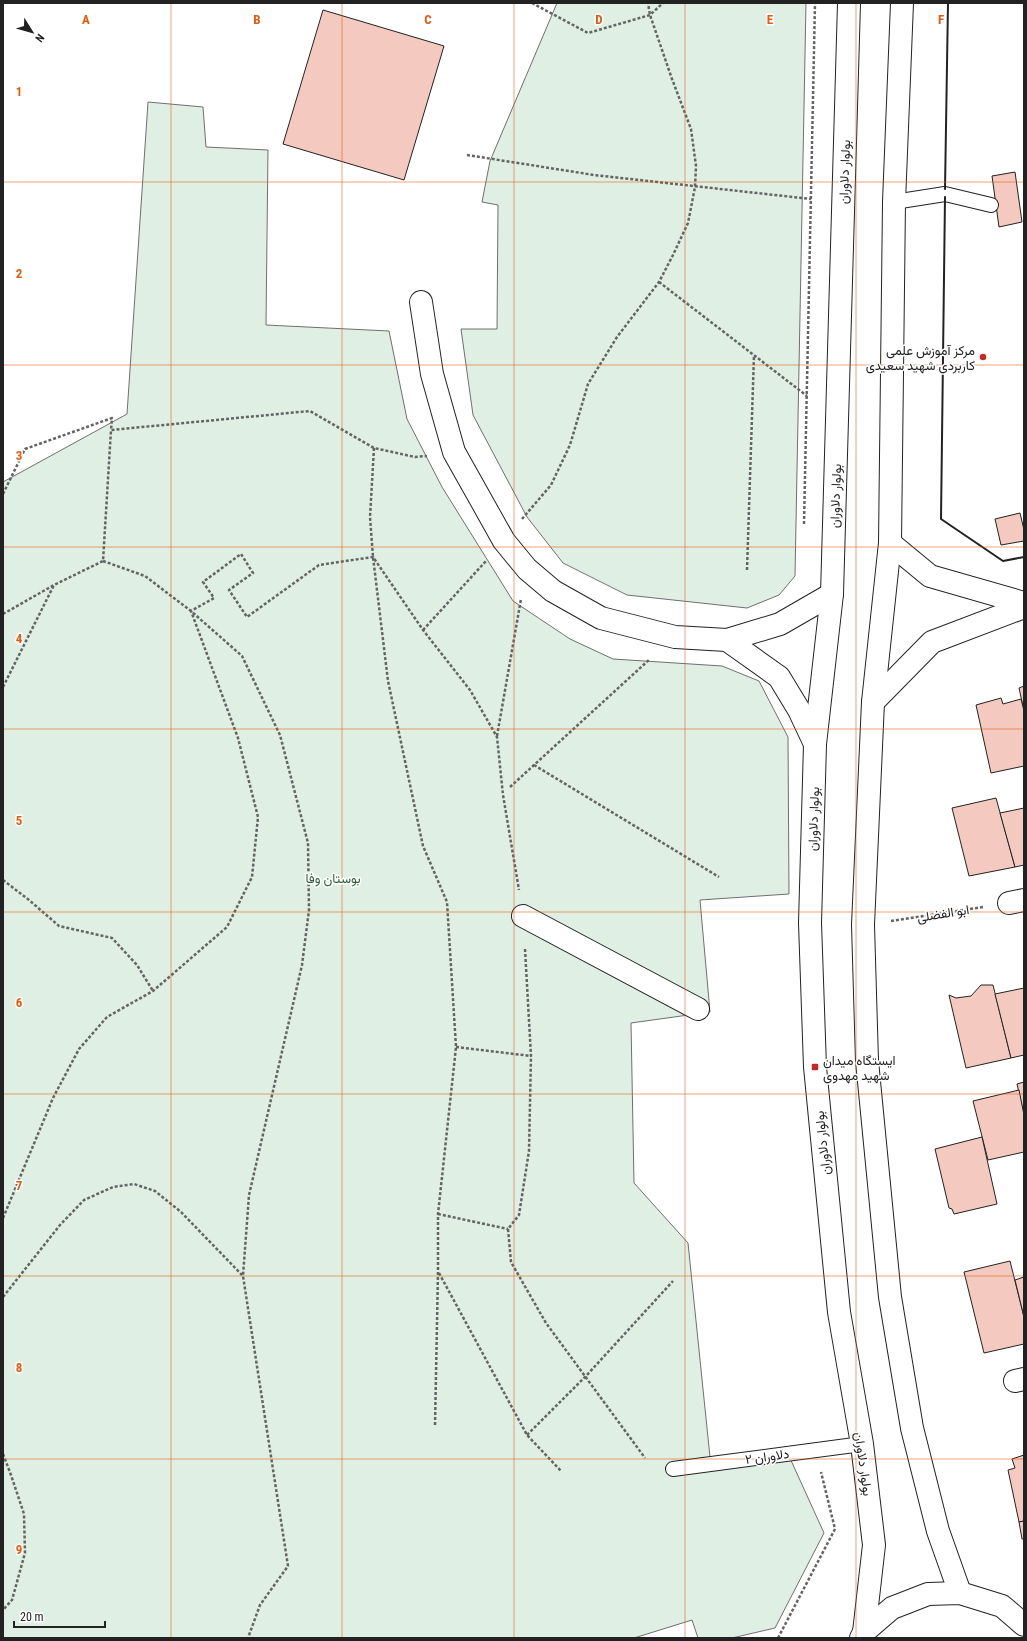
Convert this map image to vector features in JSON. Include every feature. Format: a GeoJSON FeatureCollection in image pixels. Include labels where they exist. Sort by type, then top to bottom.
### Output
{"type":"FeatureCollection","features":[{"type":"Feature","properties":{"kind":"street","name":"بولوار دلاوران"},"geometry":{"type":"LineString","coordinates":[[849,3],[832,594],[815,744],[810,923],[815,1067],[839,1312],[862,1444],[874,1545],[863,1635]]}},
{"type":"Feature","properties":{"kind":"street"},"geometry":{"type":"LineString","coordinates":[[902,3],[894,202],[890,543],[873,702],[863,925],[867,1061],[890,1297],[912,1428],[938,1531],[960,1593]]}},
{"type":"Feature","properties":{"kind":"street"},"geometry":{"type":"LineString","coordinates":[[421,302],[432,374],[454,452],[504,542],[527,569],[552,591],[601,618],[674,637],[727,640],[780,624],[832,594]]}},
{"type":"Feature","properties":{"kind":"street"},"geometry":{"type":"LineString","coordinates":[[890,543],[930,576],[1024,603]]}},
{"type":"Feature","properties":{"kind":"street"},"geometry":{"type":"LineString","coordinates":[[873,702],[932,642],[1024,607]]}},
{"type":"Feature","properties":{"kind":"street"},"geometry":{"type":"LineString","coordinates":[[727,640],[779,677],[799,710],[815,744]]}},
{"type":"Feature","properties":{"kind":"street"},"geometry":{"type":"LineString","coordinates":[[523,916],[698,1009]]}},
{"type":"Feature","properties":{"kind":"street"},"geometry":{"type":"LineString","coordinates":[[863,1635],[892,1608],[928,1594],[960,1593],[1002,1606],[1024,1625]]}},
{"type":"Feature","properties":{"kind":"lane"},"geometry":{"type":"LineString","coordinates":[[894,202],[945,194],[991,204]]}},
{"type":"Feature","properties":{"kind":"lane","name":"دلاوران ۲"},"geometry":{"type":"LineString","coordinates":[[673,1469],[862,1444]]}},
{"type":"Feature","properties":{"kind":"path"},"geometry":{"type":"LineString","coordinates":[[532,3],[588,33],[650,15],[663,3]]}},
{"type":"Feature","properties":{"kind":"path"},"geometry":{"type":"LineString","coordinates":[[373,557],[423,630],[504,542],[551,485],[570,445],[588,384],[617,338],[659,282],[673,255],[688,223],[695,187],[696,166],[691,130],[672,80],[650,15],[648,3]]}},
{"type":"Feature","properties":{"kind":"path"},"geometry":{"type":"LineString","coordinates":[[804,524],[816,3]]}},
{"type":"Feature","properties":{"kind":"path"},"geometry":{"type":"LineString","coordinates":[[467,155],[594,175],[811,199]]}},
{"type":"Feature","properties":{"kind":"path"},"geometry":{"type":"LineString","coordinates":[[659,282],[807,396]]}},
{"type":"Feature","properties":{"kind":"path"},"geometry":{"type":"LineString","coordinates":[[747,570],[754,355]]}},
{"type":"Feature","properties":{"kind":"path"},"geometry":{"type":"LineString","coordinates":[[111,430],[310,412],[374,448],[415,457],[454,452]]}},
{"type":"Feature","properties":{"kind":"path"},"geometry":{"type":"LineString","coordinates":[[3,494],[25,449],[112,418],[103,561]]}},
{"type":"Feature","properties":{"kind":"path"},"geometry":{"type":"LineString","coordinates":[[374,448],[370,517],[373,557],[388,681],[423,846],[447,902],[456,1047],[438,1214],[435,1426]]}},
{"type":"Feature","properties":{"kind":"path"},"geometry":{"type":"LineString","coordinates":[[191,611],[214,598],[203,582],[241,554],[253,573],[229,590],[247,617],[319,565],[373,557]]}},
{"type":"Feature","properties":{"kind":"path"},"geometry":{"type":"LineString","coordinates":[[3,614],[54,585],[103,561],[145,576],[191,611],[242,656],[280,735],[308,843],[309,910],[302,965],[249,1195],[243,1276],[288,1566],[260,1605],[248,1638]]}},
{"type":"Feature","properties":{"kind":"path"},"geometry":{"type":"LineString","coordinates":[[497,737],[527,569]]}},
{"type":"Feature","properties":{"kind":"path"},"geometry":{"type":"LineString","coordinates":[[3,687],[54,585]]}},
{"type":"Feature","properties":{"kind":"path"},"geometry":{"type":"LineString","coordinates":[[3,1218],[53,1098],[79,1049],[107,1017],[154,991],[227,927],[252,877],[258,818],[238,738],[191,611]]}},
{"type":"Feature","properties":{"kind":"path"},"geometry":{"type":"LineString","coordinates":[[510,787],[674,637]]}},
{"type":"Feature","properties":{"kind":"path"},"geometry":{"type":"LineString","coordinates":[[534,764],[719,877]]}},
{"type":"Feature","properties":{"kind":"path"},"geometry":{"type":"LineString","coordinates":[[3,880],[59,926],[112,938],[137,965],[154,991]]}},
{"type":"Feature","properties":{"kind":"path","name":"ابو الفضلی"},"geometry":{"type":"LineString","coordinates":[[863,925],[1016,902]]}},
{"type":"Feature","properties":{"kind":"path"},"geometry":{"type":"LineString","coordinates":[[456,1047],[531,1056]]}},
{"type":"Feature","properties":{"kind":"path"},"geometry":{"type":"LineString","coordinates":[[3,1297],[60,1225],[84,1200],[113,1187],[134,1184],[155,1191],[181,1212],[243,1276]]}},
{"type":"Feature","properties":{"kind":"path"},"geometry":{"type":"LineString","coordinates":[[438,1214],[508,1229],[511,1262],[546,1323],[645,1458]]}},
{"type":"Feature","properties":{"kind":"path"},"geometry":{"type":"LineString","coordinates":[[438,1272],[527,1435],[561,1471]]}},
{"type":"Feature","properties":{"kind":"path"},"geometry":{"type":"LineString","coordinates":[[527,1435],[586,1376],[674,1281]]}},
{"type":"Feature","properties":{"kind":"path"},"geometry":{"type":"LineString","coordinates":[[778,1638],[835,1529],[815,1450]]}},
{"type":"Feature","properties":{"kind":"path"},"geometry":{"type":"LineString","coordinates":[[3,1454],[24,1514],[25,1553],[12,1600],[3,1610]]}},
{"type":"Feature","properties":{"kind":"green space"},"geometry":{"type":"Polygon","coordinates":[[[557,3],[806,3],[795,576],[779,595],[747,608],[627,595],[563,563],[527,517],[473,415],[461,329],[497,329],[498,205],[482,202],[490,161],[557,3]]]}},
{"type":"Feature","properties":{"kind":"green space","name":"بوستان وفا"},"geometry":{"type":"Polygon","coordinates":[[[148,102],[203,107],[206,147],[268,150],[266,325],[389,331],[407,419],[442,487],[513,601],[570,639],[613,659],[722,666],[759,681],[788,737],[789,894],[700,900],[710,1012],[631,1023],[634,1183],[688,1243],[710,1457],[789,1456],[824,1533],[775,1628],[732,1638],[698,1638],[692,1620],[634,1638],[3,1638],[3,482],[127,414],[148,102]]]}},
{"type":"Feature","properties":{"kind":"building"},"geometry":{"type":"Polygon","coordinates":[[[323,10],[444,46],[404,180],[283,144],[323,10]]]}},
{"type":"Feature","properties":{"kind":"building"},"geometry":{"type":"Polygon","coordinates":[[[1015,172],[1022,222],[999,227],[992,176],[1015,172]]]}},
{"type":"Feature","properties":{"kind":"building"},"geometry":{"type":"Polygon","coordinates":[[[1020,513],[1024,530],[1024,541],[1001,545],[995,519],[1020,513]]]}},
{"type":"Feature","properties":{"kind":"building"},"geometry":{"type":"Polygon","coordinates":[[[1024,686],[1024,711],[1019,688],[1024,686]]]}},
{"type":"Feature","properties":{"kind":"building"},"geometry":{"type":"Polygon","coordinates":[[[1001,698],[1003,704],[1021,699],[1024,711],[1024,766],[991,773],[976,705],[1001,698]]]}},
{"type":"Feature","properties":{"kind":"building"},"geometry":{"type":"Polygon","coordinates":[[[996,798],[1015,867],[969,876],[952,808],[996,798]]]}},
{"type":"Feature","properties":{"kind":"building"},"geometry":{"type":"Polygon","coordinates":[[[1024,808],[1024,865],[1015,867],[1000,813],[1024,808]]]}},
{"type":"Feature","properties":{"kind":"building"},"geometry":{"type":"Polygon","coordinates":[[[981,985],[993,985],[1011,1058],[966,1068],[949,995],[956,998],[971,996],[981,985]]]}},
{"type":"Feature","properties":{"kind":"building"},"geometry":{"type":"Polygon","coordinates":[[[1024,988],[1024,1055],[1011,1058],[995,994],[1024,988]]]}},
{"type":"Feature","properties":{"kind":"building"},"geometry":{"type":"Polygon","coordinates":[[[1024,1082],[1024,1115],[1017,1084],[1024,1082]]]}},
{"type":"Feature","properties":{"kind":"building"},"geometry":{"type":"Polygon","coordinates":[[[1019,1090],[1024,1115],[1024,1152],[988,1160],[973,1101],[1019,1090]]]}},
{"type":"Feature","properties":{"kind":"building"},"geometry":{"type":"Polygon","coordinates":[[[982,1137],[997,1204],[954,1214],[952,1209],[949,1208],[935,1149],[982,1137]]]}},
{"type":"Feature","properties":{"kind":"building"},"geometry":{"type":"Polygon","coordinates":[[[1010,1261],[1024,1317],[1024,1344],[984,1353],[964,1272],[1010,1261]]]}},
{"type":"Feature","properties":{"kind":"building"},"geometry":{"type":"Polygon","coordinates":[[[1024,1277],[1024,1317],[1015,1280],[1024,1277]]]}},
{"type":"Feature","properties":{"kind":"building"},"geometry":{"type":"Polygon","coordinates":[[[1024,1455],[1024,1521],[1019,1522],[1008,1470],[1015,1468],[1012,1459],[1024,1455]]]}},
{"type":"Feature","properties":{"kind":"building"},"geometry":{"type":"Polygon","coordinates":[[[1024,1521],[1024,1539],[1022,1539],[1019,1522],[1024,1521]]]}},
{"type":"Feature","properties":{"kind":"wall"},"geometry":{"type":"LineString","coordinates":[[945,189],[948,3]]}},
{"type":"Feature","properties":{"kind":"wall"},"geometry":{"type":"LineString","coordinates":[[945,197],[941,519],[1003,561],[1024,557]]}},
{"type":"Feature","properties":{"kind":"place","name":"مرکز آموزش علمی کاربردی شهید سعیدی"},"geometry":{"type":"Point","coordinates":[983,357]}},
{"type":"Feature","properties":{"kind":"place","name":"ایستگاه میدان شهید مهدوی"},"geometry":{"type":"Point","coordinates":[815,1067]}}]}
